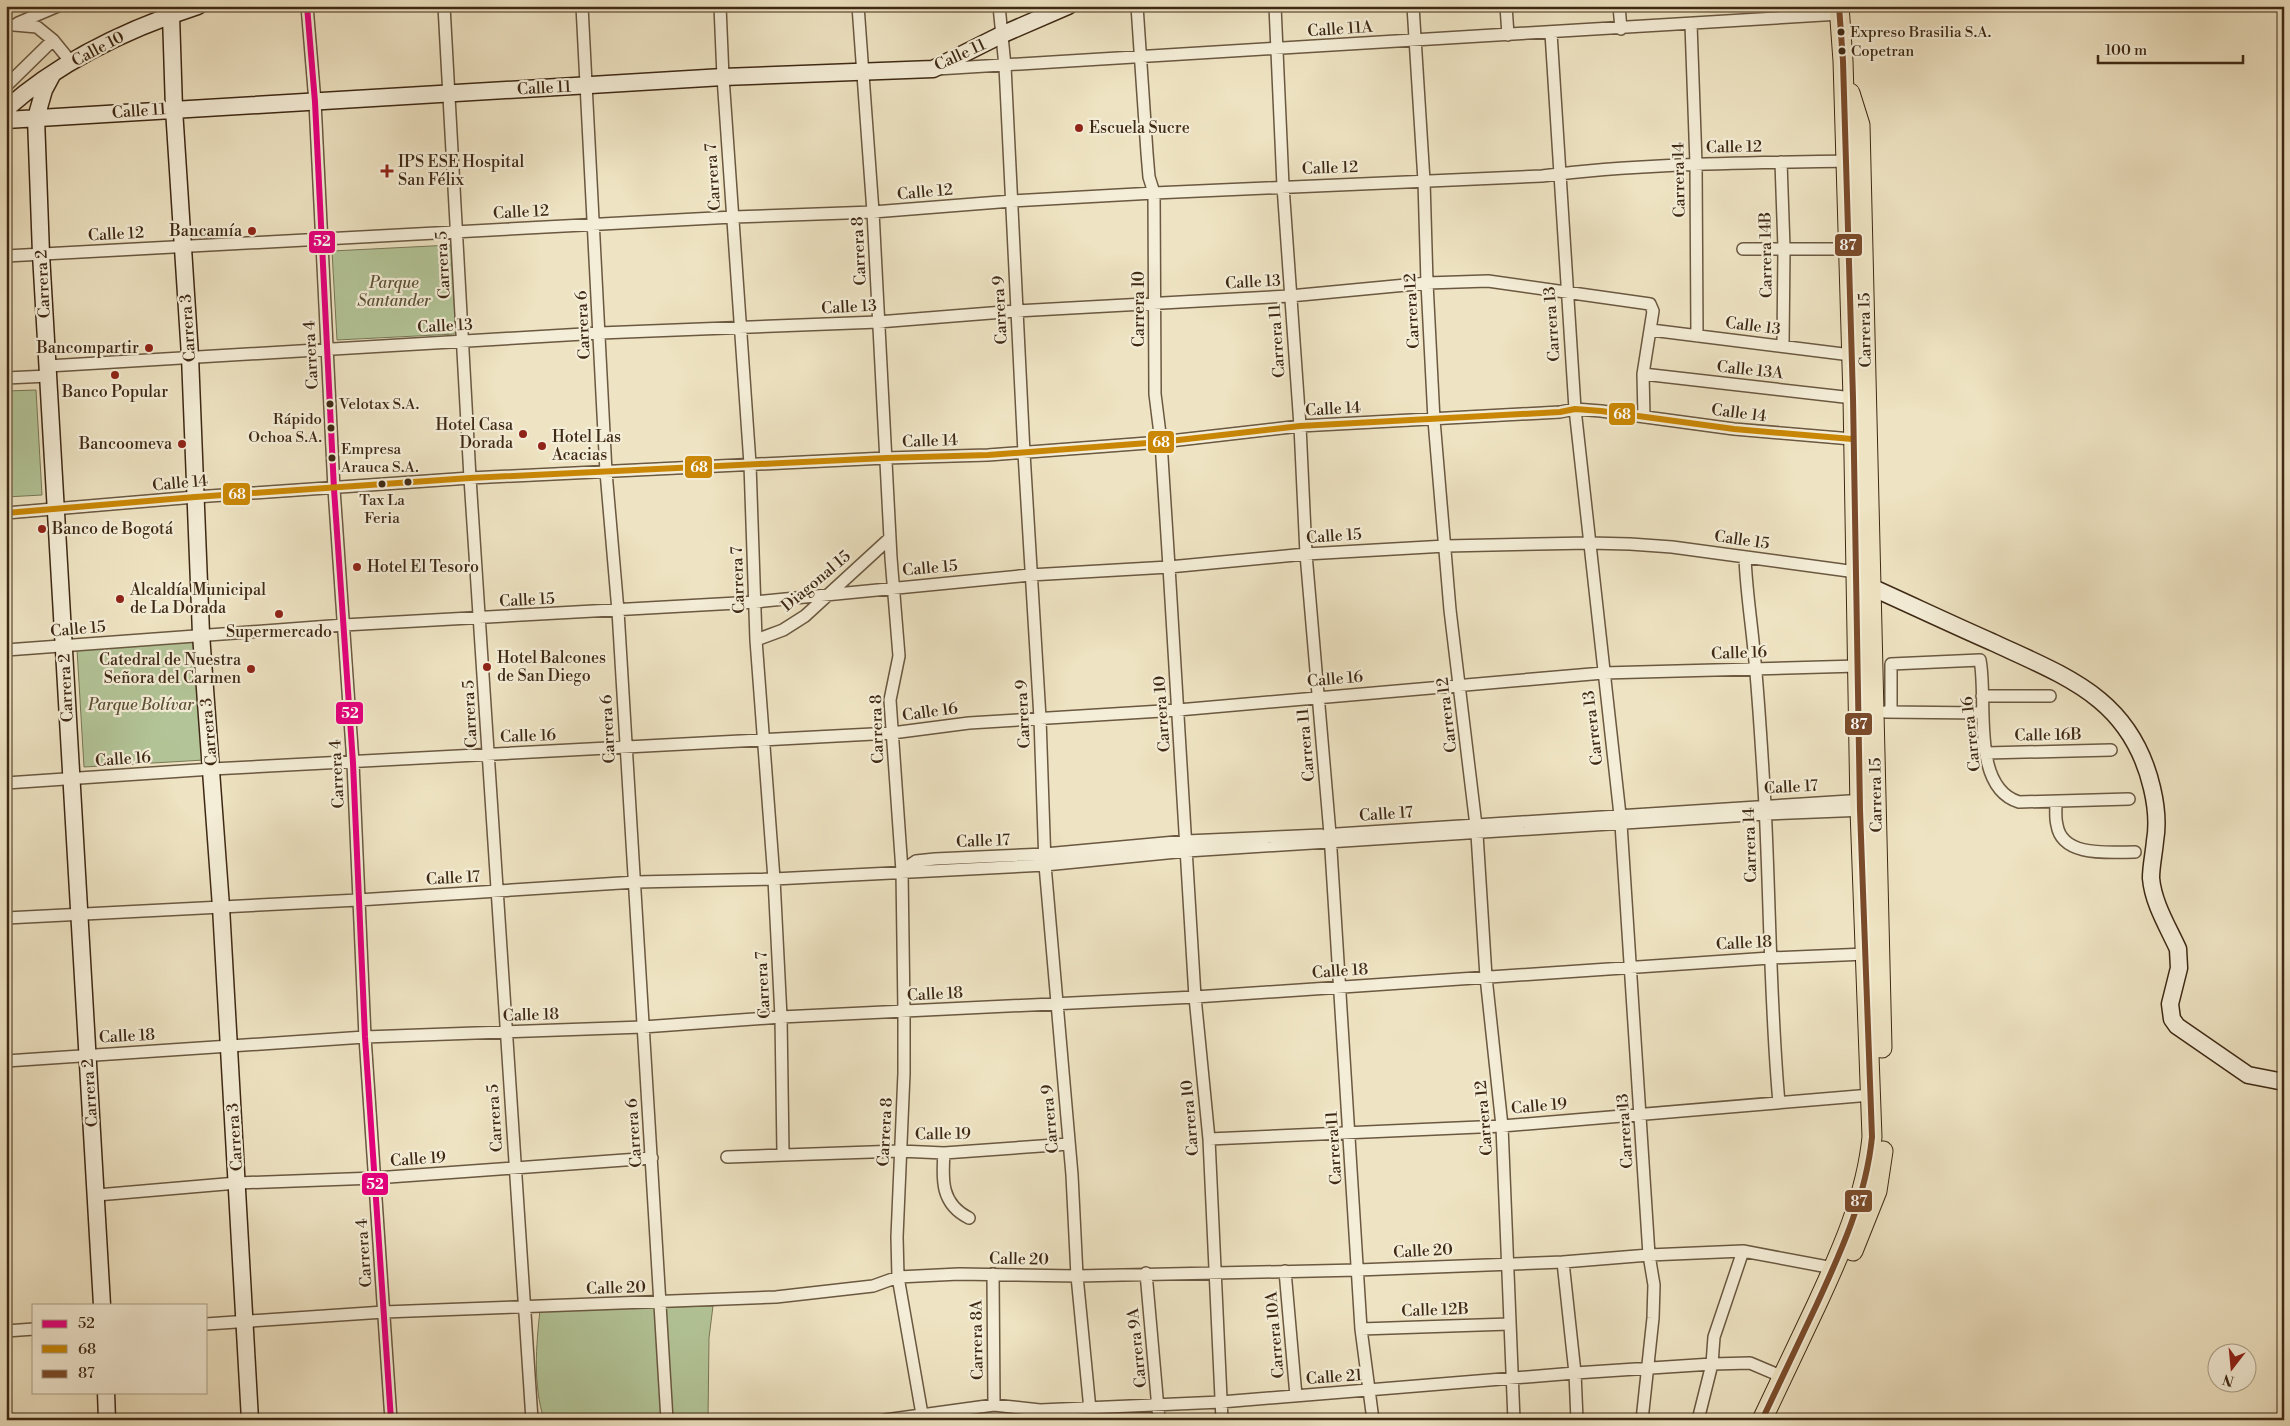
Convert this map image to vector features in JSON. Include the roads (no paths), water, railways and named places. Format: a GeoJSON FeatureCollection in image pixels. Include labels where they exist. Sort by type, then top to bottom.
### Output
{"type":"FeatureCollection","features":[{"type":"Feature","properties":{"kind":"main road","name":"Calle 10"},"geometry":{"type":"LineString","coordinates":[[6,109],[71,62],[128,33],[198,6]]}},
{"type":"Feature","properties":{"kind":"main road","name":"Calle 11"},"geometry":{"type":"LineString","coordinates":[[6,120],[723,77],[933,69],[1001,35],[1068,6]]}},
{"type":"Feature","properties":{"kind":"main road","name":"Carrera 15"},"geometry":{"type":"LineString","coordinates":[[1775,1420],[1869,1216],[1877,1191],[1884,1140],[1868,805],[1858,666],[1852,439],[1853,398],[1840,10]]}},
{"type":"Feature","properties":{"kind":"main road","name":"Carrera 3"},"geometry":{"type":"LineString","coordinates":[[171,15],[174,109],[190,356],[201,634],[222,908],[250,1420]]}},
{"type":"Feature","properties":{"kind":"main road","name":"Carrera 15"},"geometry":{"type":"LineString","coordinates":[[1762,1420],[1833,1268],[1858,1204],[1869,1164],[1872,1137],[1866,954],[1868,805],[1883,712],[1871,587],[1860,124],[1843,61]]}},
{"type":"Feature","properties":{"kind":"main road","name":"Carrera 2"},"geometry":{"type":"LineString","coordinates":[[52,75],[44,90],[36,118],[41,254],[102,1304]]}},
{"type":"Feature","properties":{"kind":"main road"},"geometry":{"type":"LineString","coordinates":[[1871,587],[2072,679],[2103,702],[2117,717],[2140,752],[2147,770],[2155,805],[2156,838],[2151,878],[2153,893],[2178,949],[2180,959],[2170,1004],[2172,1019],[2182,1032],[2248,1074],[2284,1082]]}},
{"type":"Feature","properties":{"kind":"main road"},"geometry":{"type":"LineString","coordinates":[[106,1394],[107,1420]]}},
{"type":"Feature","properties":{"kind":"street"},"geometry":{"type":"LineString","coordinates":[[10,26],[58,6]]}},
{"type":"Feature","properties":{"kind":"street","name":"Carrera 4"},"geometry":{"type":"LineString","coordinates":[[307,6],[315,102],[334,489],[353,763],[365,1037],[392,1420]]}},
{"type":"Feature","properties":{"kind":"street","name":"Carrera 5"},"geometry":{"type":"LineString","coordinates":[[444,6],[470,478],[481,618],[532,1420]]}},
{"type":"Feature","properties":{"kind":"street","name":"Carrera 6"},"geometry":{"type":"LineString","coordinates":[[582,6],[606,472],[618,611],[636,882],[643,1027],[662,1302],[667,1420]]}},
{"type":"Feature","properties":{"kind":"street","name":"Carrera 7"},"geometry":{"type":"LineString","coordinates":[[720,6],[723,77],[750,464],[756,640],[774,879],[781,1016],[783,1153]]}},
{"type":"Feature","properties":{"kind":"street","name":"Carrera 8"},"geometry":{"type":"LineString","coordinates":[[858,6],[873,212],[890,538],[899,656],[890,700],[902,871],[904,1012],[904,1073],[897,1237],[898,1277],[923,1417]]}},
{"type":"Feature","properties":{"kind":"street","name":"Carrera 9"},"geometry":{"type":"LineString","coordinates":[[999,6],[1005,66],[1030,575],[1040,718],[1045,860],[1069,1144],[1077,1276],[1091,1420]]}},
{"type":"Feature","properties":{"kind":"street","name":"Carrera 10"},"geometry":{"type":"LineString","coordinates":[[1137,6],[1149,177],[1154,193],[1155,394],[1161,442],[1196,997],[1209,1139],[1222,1420]]}},
{"type":"Feature","properties":{"kind":"street","name":"Carrera 11"},"geometry":{"type":"LineString","coordinates":[[1275,6],[1283,186],[1300,426],[1306,554],[1330,838],[1361,1329],[1372,1420]]}},
{"type":"Feature","properties":{"kind":"street","name":"Carrera 12"},"geometry":{"type":"LineString","coordinates":[[1413,6],[1424,181],[1434,420],[1450,610],[1476,829],[1486,977],[1502,1126],[1514,1420]]}},
{"type":"Feature","properties":{"kind":"street"},"geometry":{"type":"LineString","coordinates":[[1506,6],[1508,35]]}},
{"type":"Feature","properties":{"kind":"street"},"geometry":{"type":"LineString","coordinates":[[1619,6],[1621,29]]}},
{"type":"Feature","properties":{"kind":"street","name":"Calle 11A"},"geometry":{"type":"LineString","coordinates":[[933,69],[1621,29],[1840,10]]}},
{"type":"Feature","properties":{"kind":"street","name":"Carrera 14"},"geometry":{"type":"LineString","coordinates":[[1691,24],[1696,164],[1697,336]]}},
{"type":"Feature","properties":{"kind":"street"},"geometry":{"type":"LineString","coordinates":[[10,26],[37,27],[53,40],[71,62]]}},
{"type":"Feature","properties":{"kind":"street","name":"Carrera 13"},"geometry":{"type":"LineString","coordinates":[[1551,33],[1566,293],[1575,409],[1620,819],[1649,1255],[1654,1285],[1653,1318],[1646,1368],[1642,1420]]}},
{"type":"Feature","properties":{"kind":"street"},"geometry":{"type":"LineString","coordinates":[[6,86],[53,40]]}},
{"type":"Feature","properties":{"kind":"street","name":"Calle 12"},"geometry":{"type":"LineString","coordinates":[[6,256],[733,217],[873,212],[1012,201],[1283,186],[1560,174],[1583,170],[1696,164],[1846,161]]}},
{"type":"Feature","properties":{"kind":"street","name":"Carrera 14B"},"geometry":{"type":"LineString","coordinates":[[1781,162],[1784,248],[1783,346]]}},
{"type":"Feature","properties":{"kind":"street"},"geometry":{"type":"LineString","coordinates":[[1743,249],[1848,249]]}},
{"type":"Feature","properties":{"kind":"street","name":"Calle 13"},"geometry":{"type":"LineString","coordinates":[[6,378],[48,371],[190,356],[600,333],[742,329],[878,322],[1290,296],[1427,283],[1488,281],[1650,304],[1653,311],[1651,330],[1851,355]]}},
{"type":"Feature","properties":{"kind":"street"},"geometry":{"type":"LineString","coordinates":[[1644,417],[1643,374],[1651,330]]}},
{"type":"Feature","properties":{"kind":"street","name":"Calle 13A"},"geometry":{"type":"LineString","coordinates":[[1643,374],[1853,398]]}},
{"type":"Feature","properties":{"kind":"street","name":"Calle 14"},"geometry":{"type":"LineString","coordinates":[[6,513],[195,497],[334,489],[470,478],[1024,453],[1161,442],[1300,426],[1434,420],[1560,412],[1575,409],[1764,432],[1852,439]]}},
{"type":"Feature","properties":{"kind":"street","name":"Diagonal 15"},"geometry":{"type":"LineString","coordinates":[[756,640],[783,630],[805,616],[890,538]]}},
{"type":"Feature","properties":{"kind":"street","name":"Calle 15"},"geometry":{"type":"LineString","coordinates":[[6,650],[64,647],[201,634],[618,611],[825,597],[894,588],[1030,575],[1169,567],[1306,554],[1446,546],[1589,543],[1672,547],[1856,572]]}},
{"type":"Feature","properties":{"kind":"street","name":"Carrera 14"},"geometry":{"type":"LineString","coordinates":[[1745,557],[1746,585],[1751,612],[1756,669],[1765,810],[1770,958],[1779,1103]]}},
{"type":"Feature","properties":{"kind":"street","name":"Carrera 16"},"geometry":{"type":"LineString","coordinates":[[1883,712],[1891,664],[1980,660],[1986,753],[1990,775],[2001,792],[2009,799],[2020,802],[2056,802]]}},
{"type":"Feature","properties":{"kind":"street","name":"Calle 16"},"geometry":{"type":"LineString","coordinates":[[6,783],[212,769],[892,734],[969,722],[1178,710],[1603,673],[1858,666]]}},
{"type":"Feature","properties":{"kind":"street"},"geometry":{"type":"LineString","coordinates":[[1982,696],[2050,696]]}},
{"type":"Feature","properties":{"kind":"street"},"geometry":{"type":"LineString","coordinates":[[1883,712],[1983,713]]}},
{"type":"Feature","properties":{"kind":"street","name":"Calle 16B"},"geometry":{"type":"LineString","coordinates":[[1986,753],[2111,750]]}},
{"type":"Feature","properties":{"kind":"street"},"geometry":{"type":"LineString","coordinates":[[2129,799],[2056,802],[2057,827],[2060,834],[2076,849],[2135,852]]}},
{"type":"Feature","properties":{"kind":"street","name":"Calle 17"},"geometry":{"type":"LineString","coordinates":[[6,918],[222,908],[636,882],[774,879],[1045,860],[1187,846],[1868,805]]}},
{"type":"Feature","properties":{"kind":"street","name":"Calle 18"},"geometry":{"type":"LineString","coordinates":[[6,1062],[365,1037],[643,1027],[781,1016],[904,1012],[1196,997],[1631,966],[1866,954]]}},
{"type":"Feature","properties":{"kind":"street","name":"Calle 19"},"geometry":{"type":"LineString","coordinates":[[1209,1139],[1502,1126],[1871,1095]]}},
{"type":"Feature","properties":{"kind":"street","name":"Calle 19"},"geometry":{"type":"LineString","coordinates":[[727,1157],[783,1153],[900,1151],[944,1153],[1069,1144]]}},
{"type":"Feature","properties":{"kind":"street"},"geometry":{"type":"LineString","coordinates":[[944,1153],[944,1186],[949,1202],[957,1212],[969,1218]]}},
{"type":"Feature","properties":{"kind":"street","name":"Calle 19"},"geometry":{"type":"LineString","coordinates":[[97,1195],[237,1183],[375,1178],[652,1158]]}},
{"type":"Feature","properties":{"kind":"street"},"geometry":{"type":"LineString","coordinates":[[1698,1420],[1712,1364],[1714,1338],[1743,1251]]}},
{"type":"Feature","properties":{"kind":"street","name":"Calle 20"},"geometry":{"type":"LineString","coordinates":[[208,1324],[384,1312],[776,1297],[872,1286],[898,1277],[993,1274],[1077,1276],[1146,1273],[1358,1270],[1563,1262],[1649,1255],[1743,1251],[1833,1268]]}},
{"type":"Feature","properties":{"kind":"street"},"geometry":{"type":"LineString","coordinates":[[1563,1262],[1575,1373],[1577,1420]]}},
{"type":"Feature","properties":{"kind":"street","name":"Carrera 10A"},"geometry":{"type":"LineString","coordinates":[[1285,1271],[1296,1396]]}},
{"type":"Feature","properties":{"kind":"street","name":"Carrera 9A"},"geometry":{"type":"LineString","coordinates":[[1146,1273],[1159,1420]]}},
{"type":"Feature","properties":{"kind":"street","name":"Carrera 8A"},"geometry":{"type":"LineString","coordinates":[[993,1274],[994,1404]]}},
{"type":"Feature","properties":{"kind":"street","name":"Calle 12B"},"geometry":{"type":"LineString","coordinates":[[1361,1329],[1509,1324]]}},
{"type":"Feature","properties":{"kind":"street"},"geometry":{"type":"LineString","coordinates":[[6,1331],[32,1329]]}},
{"type":"Feature","properties":{"kind":"street","name":"Calle 21"},"geometry":{"type":"LineString","coordinates":[[884,1420],[923,1417],[994,1404],[1040,1415],[1090,1406],[1221,1402],[1575,1373],[1712,1364],[1750,1363],[1783,1376]]}},
{"type":"Feature","properties":{"kind":"place","name":"Expreso Brasilia S.A."},"geometry":{"type":"Point","coordinates":[1841,32]}},
{"type":"Feature","properties":{"kind":"place","name":"Copetran"},"geometry":{"type":"Point","coordinates":[1842,51]}},
{"type":"Feature","properties":{"kind":"place","name":"Escuela Sucre"},"geometry":{"type":"Point","coordinates":[1079,128]}},
{"type":"Feature","properties":{"kind":"place","name":"IPS ESE Hospital San Félix"},"geometry":{"type":"Point","coordinates":[387,171]}},
{"type":"Feature","properties":{"kind":"place","name":"Bancamía"},"geometry":{"type":"Point","coordinates":[252,231]}},
{"type":"Feature","properties":{"kind":"place","name":"Bancompartir"},"geometry":{"type":"Point","coordinates":[149,348]}},
{"type":"Feature","properties":{"kind":"place","name":"Banco Popular"},"geometry":{"type":"Point","coordinates":[115,375]}},
{"type":"Feature","properties":{"kind":"place","name":"Velotax S.A."},"geometry":{"type":"Point","coordinates":[330,404]}},
{"type":"Feature","properties":{"kind":"place","name":"Rápido Ochoa S.A."},"geometry":{"type":"Point","coordinates":[331,428]}},
{"type":"Feature","properties":{"kind":"place","name":"Hotel Casa Dorada"},"geometry":{"type":"Point","coordinates":[523,434]}},
{"type":"Feature","properties":{"kind":"place","name":"Bancoomeva"},"geometry":{"type":"Point","coordinates":[182,444]}},
{"type":"Feature","properties":{"kind":"place","name":"Hotel Las Acacias"},"geometry":{"type":"Point","coordinates":[542,446]}},
{"type":"Feature","properties":{"kind":"place","name":"Empresa Arauca S.A."},"geometry":{"type":"Point","coordinates":[332,458]}},
{"type":"Feature","properties":{"kind":"place","name":"Tax La Feria"},"geometry":{"type":"Point","coordinates":[382,484]}},
{"type":"Feature","properties":{"kind":"place","name":"Banco de Bogotá"},"geometry":{"type":"Point","coordinates":[42,529]}},
{"type":"Feature","properties":{"kind":"place","name":"Hotel El Tesoro"},"geometry":{"type":"Point","coordinates":[357,567]}},
{"type":"Feature","properties":{"kind":"place","name":"Alcaldía Municipal de La Dorada"},"geometry":{"type":"Point","coordinates":[120,599]}},
{"type":"Feature","properties":{"kind":"place","name":"Supermercado"},"geometry":{"type":"Point","coordinates":[279,614]}},
{"type":"Feature","properties":{"kind":"place","name":"Hotel Balcones de San Diego"},"geometry":{"type":"Point","coordinates":[487,667]}},
{"type":"Feature","properties":{"kind":"place","name":"Catedral de Nuestra Señora del Carmen"},"geometry":{"type":"Point","coordinates":[251,669]}},
{"type":"Feature","properties":{"kind":"park label","name":"Parque Santander"},"geometry":{"type":"Point","coordinates":[394,292]}},
{"type":"Feature","properties":{"kind":"park label","name":"Parque Bolívar"},"geometry":{"type":"Point","coordinates":[141,705]}}]}
